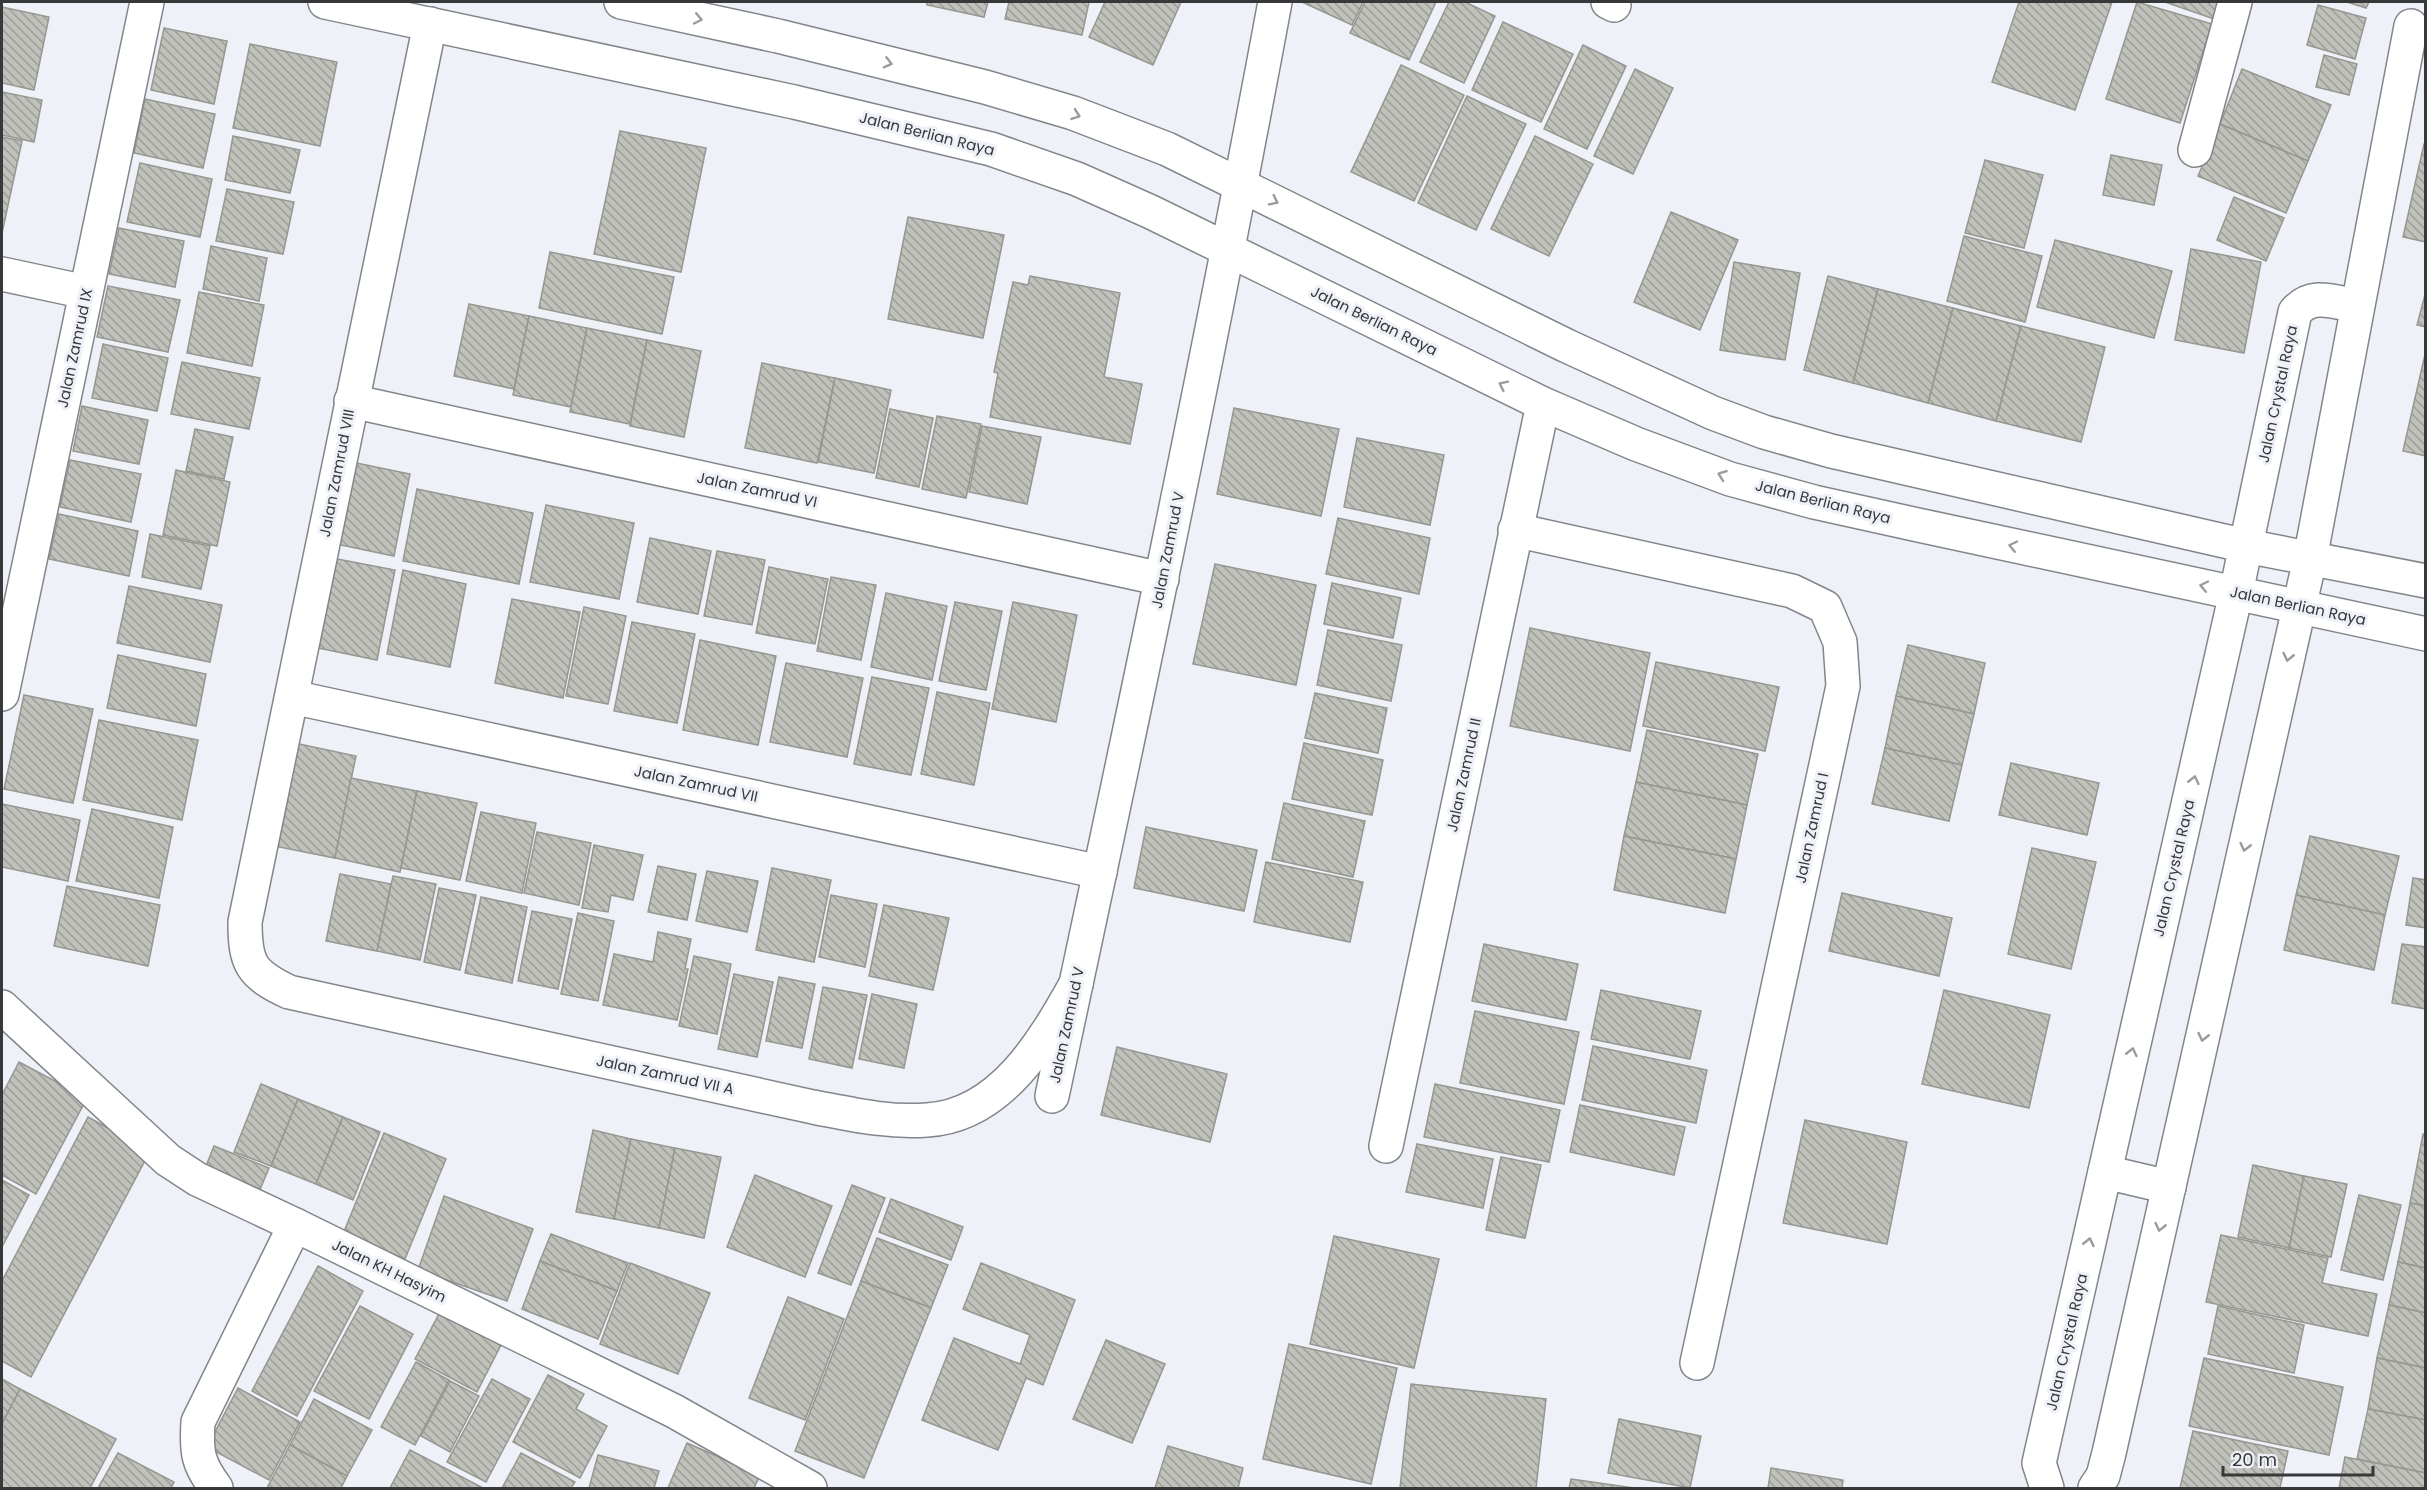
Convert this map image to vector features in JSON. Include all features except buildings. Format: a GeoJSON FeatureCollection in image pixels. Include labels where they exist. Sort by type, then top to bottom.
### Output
{"type":"FeatureCollection","features":[{"type":"Feature","properties":{"kind":"street","name":"Jalan Zamrud IX"},"geometry":{"type":"LineString","coordinates":[[2,694],[147,2]]}},
{"type":"Feature","properties":{"kind":"street","name":"Jalan Berlian Raya"},"geometry":{"type":"LineString","coordinates":[[325,2],[794,102],[991,148],[1077,179],[1228,250],[1542,404],[1636,444],[1751,484],[1907,523],[2426,634]]}},
{"type":"Feature","properties":{"kind":"street"},"geometry":{"type":"LineString","coordinates":[[621,2],[778,36],[986,87],[1094,121],[1167,150],[1567,345],[1713,413],[1764,432],[1831,451],[2246,546],[2426,581]]}},
{"type":"Feature","properties":{"kind":"street","name":"Jalan Zamrud V"},"geometry":{"type":"LineString","coordinates":[[1052,1096],[1162,579],[1241,185],[1275,2]]}},
{"type":"Feature","properties":{"kind":"street"},"geometry":{"type":"LineString","coordinates":[[2195,150],[2235,2]]}},
{"type":"Feature","properties":{"kind":"street","name":"Jalan Zamrud VIII"},"geometry":{"type":"LineString","coordinates":[[245,922],[430,24]]}},
{"type":"Feature","properties":{"kind":"street"},"geometry":{"type":"LineString","coordinates":[[2095,1488],[2103,1476],[2109,1453],[2310,559],[2411,26]]}},
{"type":"Feature","properties":{"kind":"street"},"geometry":{"type":"LineString","coordinates":[[2,274],[86,292]]}},
{"type":"Feature","properties":{"kind":"street","name":"Jalan Crystal Raya"},"geometry":{"type":"LineString","coordinates":[[2047,1488],[2039,1463],[2236,593],[2295,312],[2303,303],[2314,299],[2357,306]]}},
{"type":"Feature","properties":{"kind":"street","name":"Jalan Zamrud VI"},"geometry":{"type":"LineString","coordinates":[[351,401],[1162,579]]}},
{"type":"Feature","properties":{"kind":"street","name":"Jalan Zamrud II"},"geometry":{"type":"LineString","coordinates":[[1386,1146],[1542,404]]}},
{"type":"Feature","properties":{"kind":"street","name":"Jalan Zamrud I"},"geometry":{"type":"LineString","coordinates":[[1515,530],[1792,591],[1826,607],[1840,642],[1843,686],[1697,1364]]}},
{"type":"Feature","properties":{"kind":"street","name":"Jalan Zamrud VII"},"geometry":{"type":"LineString","coordinates":[[292,697],[1100,872]]}},
{"type":"Feature","properties":{"kind":"street","name":"Jalan Zamrud VII A"},"geometry":{"type":"LineString","coordinates":[[245,922],[245,948],[253,968],[266,981],[289,992],[813,1107],[890,1120],[928,1120],[968,1110],[996,1091],[1024,1065],[1053,1026],[1076,984]]}},
{"type":"Feature","properties":{"kind":"street","name":"Jalan KH Hasyim"},"geometry":{"type":"LineString","coordinates":[[2,1007],[168,1160],[197,1179],[296,1225],[674,1411],[810,1488]]}},
{"type":"Feature","properties":{"kind":"street"},"geometry":{"type":"LineString","coordinates":[[2105,1172],[2169,1187]]}},
{"type":"Feature","properties":{"kind":"street"},"geometry":{"type":"LineString","coordinates":[[216,1488],[203,1471],[196,1449],[198,1422],[276,1261],[296,1225]]}}]}
